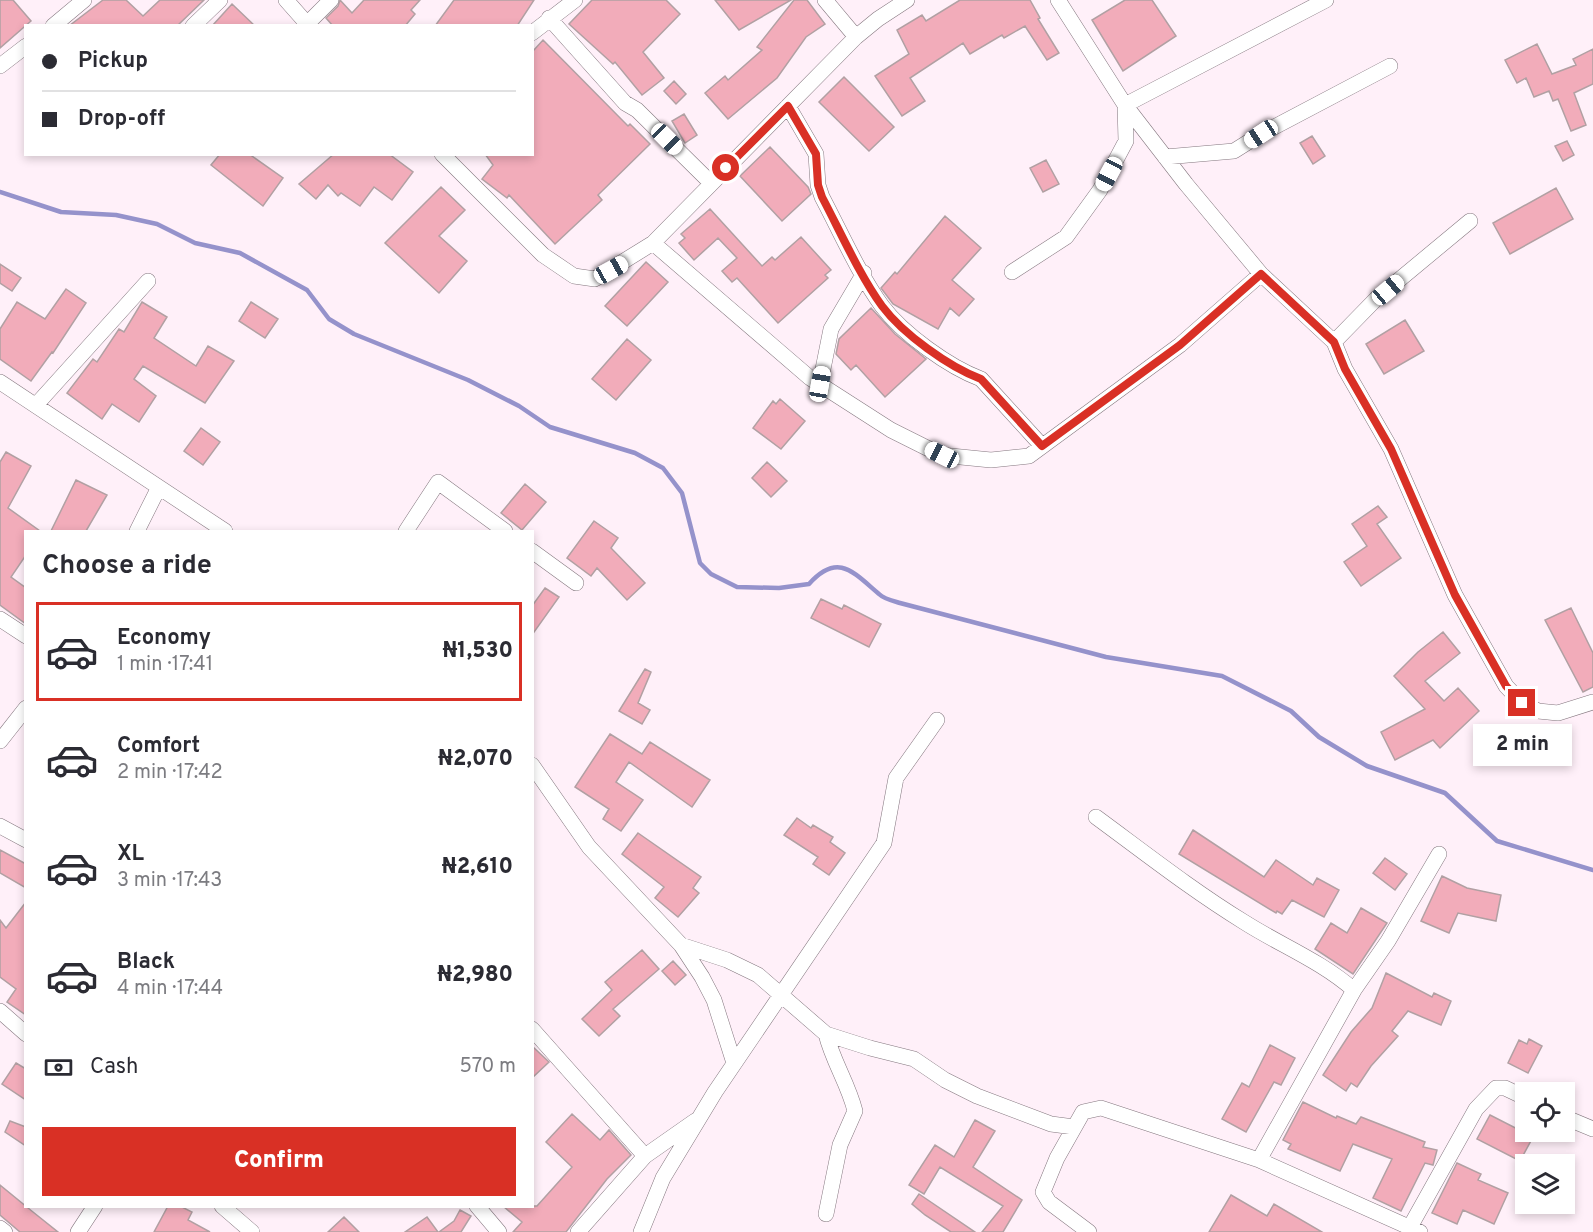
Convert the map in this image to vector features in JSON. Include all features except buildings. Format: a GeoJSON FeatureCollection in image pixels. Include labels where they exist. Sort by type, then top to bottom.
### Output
{"type":"FeatureCollection","features":[{"type":"Feature","properties":{"kind":"street"},"geometry":{"type":"LineString","coordinates":[[55,24],[84,0]]}},
{"type":"Feature","properties":{"kind":"street"},"geometry":{"type":"LineString","coordinates":[[195,24],[220,0]]}},
{"type":"Feature","properties":{"kind":"street"},"geometry":{"type":"LineString","coordinates":[[286,0],[307,24]]}},
{"type":"Feature","properties":{"kind":"street"},"geometry":{"type":"LineString","coordinates":[[309,24],[331,0]]}},
{"type":"Feature","properties":{"kind":"street"},"geometry":{"type":"LineString","coordinates":[[534,31],[575,0]]}},
{"type":"Feature","properties":{"kind":"street"},"geometry":{"type":"LineString","coordinates":[[825,0],[856,37]]}},
{"type":"Feature","properties":{"kind":"street"},"geometry":{"type":"LineString","coordinates":[[444,156],[543,255],[574,276],[595,279],[653,243],[856,37],[907,0]]}},
{"type":"Feature","properties":{"kind":"street"},"geometry":{"type":"LineString","coordinates":[[1058,0],[1125,105],[1165,157],[1261,274],[1334,342],[1345,369],[1391,449],[1455,595],[1506,686],[1522,703],[1538,711],[1558,713],[1593,702]]}},
{"type":"Feature","properties":{"kind":"street"},"geometry":{"type":"LineString","coordinates":[[1125,105],[1326,0]]}},
{"type":"Feature","properties":{"kind":"street"},"geometry":{"type":"LineString","coordinates":[[549,18],[625,104],[637,110],[711,183]]}},
{"type":"Feature","properties":{"kind":"street"},"geometry":{"type":"LineString","coordinates":[[0,66],[24,48]]}},
{"type":"Feature","properties":{"kind":"street"},"geometry":{"type":"LineString","coordinates":[[1165,157],[1234,151],[1261,134],[1389,66]]}},
{"type":"Feature","properties":{"kind":"street"},"geometry":{"type":"LineString","coordinates":[[1012,272],[1066,237],[1100,190],[1126,141],[1125,105]]}},
{"type":"Feature","properties":{"kind":"street"},"geometry":{"type":"LineString","coordinates":[[788,106],[816,154],[818,185],[822,197],[883,307],[921,344],[968,374],[981,379],[1042,446]]}},
{"type":"Feature","properties":{"kind":"street"},"geometry":{"type":"LineString","coordinates":[[1334,342],[1376,299],[1470,221]]}},
{"type":"Feature","properties":{"kind":"street"},"geometry":{"type":"LineString","coordinates":[[653,243],[820,384],[891,430],[942,455],[991,460],[1029,456],[1180,345],[1261,274]]}},
{"type":"Feature","properties":{"kind":"street"},"geometry":{"type":"LineString","coordinates":[[820,384],[831,329],[864,273]]}},
{"type":"Feature","properties":{"kind":"street"},"geometry":{"type":"LineString","coordinates":[[36,405],[148,281]]}},
{"type":"Feature","properties":{"kind":"street"},"geometry":{"type":"LineString","coordinates":[[0,382],[158,489],[223,530]]}},
{"type":"Feature","properties":{"kind":"street"},"geometry":{"type":"LineString","coordinates":[[407,530],[438,482],[504,530]]}},
{"type":"Feature","properties":{"kind":"street"},"geometry":{"type":"LineString","coordinates":[[138,530],[158,489]]}},
{"type":"Feature","properties":{"kind":"street"},"geometry":{"type":"LineString","coordinates":[[534,552],[576,583]]}},
{"type":"Feature","properties":{"kind":"street"},"geometry":{"type":"LineString","coordinates":[[0,619],[24,635]]}},
{"type":"Feature","properties":{"kind":"street"},"geometry":{"type":"LineString","coordinates":[[0,741],[24,711]]}},
{"type":"Feature","properties":{"kind":"street"},"geometry":{"type":"LineString","coordinates":[[647,1228],[663,1178],[734,1063],[884,843],[896,778],[937,720]]}},
{"type":"Feature","properties":{"kind":"street"},"geometry":{"type":"LineString","coordinates":[[534,768],[589,848],[681,945],[714,1000],[734,1063]]}},
{"type":"Feature","properties":{"kind":"street"},"geometry":{"type":"LineString","coordinates":[[1096,817],[1193,889],[1337,975],[1354,990]]}},
{"type":"Feature","properties":{"kind":"street"},"geometry":{"type":"LineString","coordinates":[[0,826],[24,839]]}},
{"type":"Feature","properties":{"kind":"street"},"geometry":{"type":"LineString","coordinates":[[1259,1160],[1354,990],[1388,941],[1439,854]]}},
{"type":"Feature","properties":{"kind":"street"},"geometry":{"type":"LineString","coordinates":[[681,945],[727,960],[758,975],[826,1034],[914,1059],[945,1080],[977,1096],[1051,1124],[1074,1127]]}},
{"type":"Feature","properties":{"kind":"street"},"geometry":{"type":"LineString","coordinates":[[0,1011],[24,1032]]}},
{"type":"Feature","properties":{"kind":"street"},"geometry":{"type":"LineString","coordinates":[[534,1031],[645,1156]]}},
{"type":"Feature","properties":{"kind":"street"},"geometry":{"type":"LineString","coordinates":[[826,1034],[833,1061],[845,1081],[855,1112],[840,1145],[826,1214]]}},
{"type":"Feature","properties":{"kind":"street"},"geometry":{"type":"LineString","coordinates":[[1089,1232],[1049,1202],[1043,1192],[1056,1158],[1083,1112],[1101,1108],[1259,1160],[1415,1229],[1476,1109],[1496,1088],[1505,1088],[1515,1093]]}},
{"type":"Feature","properties":{"kind":"street"},"geometry":{"type":"LineString","coordinates":[[578,1232],[645,1156],[702,1116]]}},
{"type":"Feature","properties":{"kind":"street"},"geometry":{"type":"LineString","coordinates":[[1575,1122],[1593,1129]]}},
{"type":"Feature","properties":{"kind":"street"},"geometry":{"type":"LineString","coordinates":[[78,1232],[95,1208]]}},
{"type":"Feature","properties":{"kind":"street"},"geometry":{"type":"LineString","coordinates":[[224,1208],[252,1232]]}},
{"type":"Feature","properties":{"kind":"street"},"geometry":{"type":"LineString","coordinates":[[479,1208],[499,1232]]}},
{"type":"Feature","properties":{"kind":"street"},"geometry":{"type":"LineString","coordinates":[[0,1228],[5,1232]]}},
{"type":"Feature","properties":{"kind":"waterway"},"geometry":{"type":"LineString","coordinates":[[0,192],[61,212],[116,215],[157,224],[195,243],[240,253],[307,290],[329,319],[354,334],[468,380],[519,406],[550,427],[635,453],[663,468],[682,493],[700,563],[711,574],[737,587],[779,588],[809,584],[819,574],[837,567],[853,573],[886,599],[1106,657],[1222,676],[1291,711],[1319,737],[1367,766],[1445,793],[1497,841],[1593,870]]}},
{"type":"Feature","properties":{"kind":"route"},"geometry":{"type":"LineString","coordinates":[[726,168],[788,106],[816,154],[818,185],[822,197],[883,307],[921,344],[968,374],[981,379],[1042,446],[1180,345],[1261,274],[1334,342],[1345,369],[1391,449],[1455,595],[1506,686],[1522,703]]}}]}
